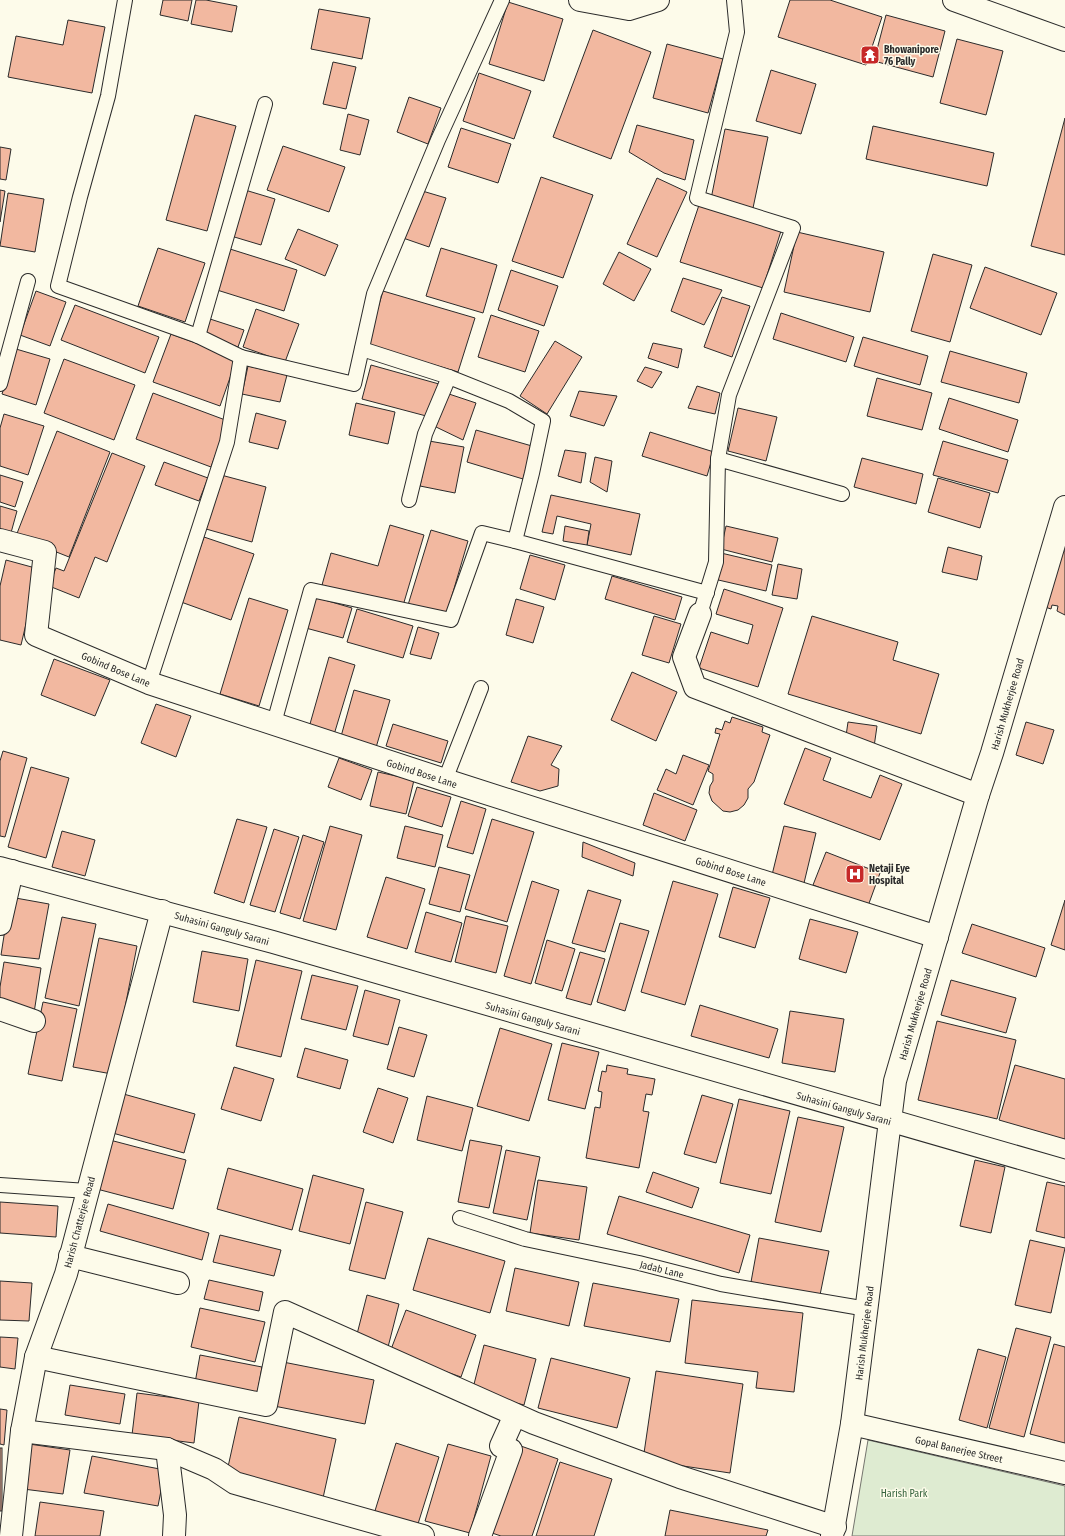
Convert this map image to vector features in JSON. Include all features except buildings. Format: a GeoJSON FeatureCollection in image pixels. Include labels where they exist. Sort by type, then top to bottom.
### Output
{"type":"FeatureCollection","features":[{"type":"Feature","properties":{"kind":"street"},"geometry":{"type":"LineString","coordinates":[[580,0],[629,9],[658,0]]}},
{"type":"Feature","properties":{"kind":"street"},"geometry":{"type":"LineString","coordinates":[[954,0],[1065,40]]}},
{"type":"Feature","properties":{"kind":"street","name":"Harish Mukherjee Road"},"geometry":{"type":"LineString","coordinates":[[834,1532],[852,1424],[895,1081],[978,795],[992,754],[1065,507]]}},
{"type":"Feature","properties":{"kind":"street","name":"Gobind Bose Lane"},"geometry":{"type":"LineString","coordinates":[[0,540],[45,552],[36,635],[149,683],[445,780],[937,937]]}},
{"type":"Feature","properties":{"kind":"street"},"geometry":{"type":"LineString","coordinates":[[700,614],[684,657],[695,687],[978,795]]}},
{"type":"Feature","properties":{"kind":"street"},"geometry":{"type":"LineString","coordinates":[[0,924],[6,870]]}},
{"type":"Feature","properties":{"kind":"street","name":"Suhasini Ganguly Sarani"},"geometry":{"type":"LineString","coordinates":[[6,870],[162,911],[1065,1171]]}},
{"type":"Feature","properties":{"kind":"street","name":"Harish Chatterjee Road"},"geometry":{"type":"LineString","coordinates":[[11,1536],[22,1431],[36,1358],[66,1274],[162,911]]}},
{"type":"Feature","properties":{"kind":"street"},"geometry":{"type":"LineString","coordinates":[[0,1009],[34,1021]]}},
{"type":"Feature","properties":{"kind":"street"},"geometry":{"type":"LineString","coordinates":[[70,1256],[178,1283]]}},
{"type":"Feature","properties":{"kind":"street"},"geometry":{"type":"LineString","coordinates":[[36,1358],[266,1405],[285,1312],[515,1415],[680,1477],[834,1532]]}},
{"type":"Feature","properties":{"kind":"street"},"geometry":{"type":"LineString","coordinates":[[480,1536],[511,1450],[501,1446],[515,1415]]}},
{"type":"Feature","properties":{"kind":"street","name":"Gopal Banerjee Street"},"geometry":{"type":"LineString","coordinates":[[852,1424],[1065,1473]]}},
{"type":"Feature","properties":{"kind":"street"},"geometry":{"type":"LineString","coordinates":[[22,1431],[166,1449],[214,1469],[235,1483],[423,1536]]}},
{"type":"Feature","properties":{"kind":"street"},"geometry":{"type":"LineString","coordinates":[[166,1449],[175,1515],[174,1536]]}},
{"type":"Feature","properties":{"kind":"lane"},"geometry":{"type":"LineString","coordinates":[[125,0],[108,96],[80,197],[58,286],[198,336],[241,357],[354,384],[374,294],[438,140],[502,0]]}},
{"type":"Feature","properties":{"kind":"lane"},"geometry":{"type":"LineString","coordinates":[[700,614],[716,562],[718,459],[729,394],[793,228],[697,198],[736,32],[734,0]]}},
{"type":"Feature","properties":{"kind":"lane"},"geometry":{"type":"LineString","coordinates":[[198,336],[266,104]]}},
{"type":"Feature","properties":{"kind":"lane"},"geometry":{"type":"LineString","coordinates":[[0,384],[28,281]]}},
{"type":"Feature","properties":{"kind":"lane"},"geometry":{"type":"LineString","coordinates":[[362,349],[449,377],[509,401],[543,421],[515,541]]}},
{"type":"Feature","properties":{"kind":"lane"},"geometry":{"type":"LineString","coordinates":[[149,683],[227,442],[241,357]]}},
{"type":"Feature","properties":{"kind":"lane"},"geometry":{"type":"LineString","coordinates":[[409,500],[425,434],[449,377]]}},
{"type":"Feature","properties":{"kind":"lane"},"geometry":{"type":"LineString","coordinates":[[718,459],[842,494]]}},
{"type":"Feature","properties":{"kind":"lane"},"geometry":{"type":"LineString","coordinates":[[274,723],[311,590],[451,620],[482,533],[707,593]]}},
{"type":"Feature","properties":{"kind":"lane"},"geometry":{"type":"LineString","coordinates":[[445,780],[481,688]]}},
{"type":"Feature","properties":{"kind":"lane"},"geometry":{"type":"LineString","coordinates":[[0,1185],[88,1191]]}},
{"type":"Feature","properties":{"kind":"lane","name":"Jadab Lane"},"geometry":{"type":"LineString","coordinates":[[460,1218],[525,1239],[639,1263],[721,1284],[867,1310]]}},
{"type":"Feature","properties":{"kind":"green space","name":"Harish Park"},"geometry":{"type":"Polygon","coordinates":[[[868,1440],[1065,1486],[1065,1536],[852,1536],[868,1440]]]}},
{"type":"Feature","properties":{"kind":"place","name":"Bhowanipore 76 Pally"},"geometry":{"type":"Point","coordinates":[870,55]}},
{"type":"Feature","properties":{"kind":"place","name":"Netaji Eye Hospital"},"geometry":{"type":"Point","coordinates":[855,874]}}]}
